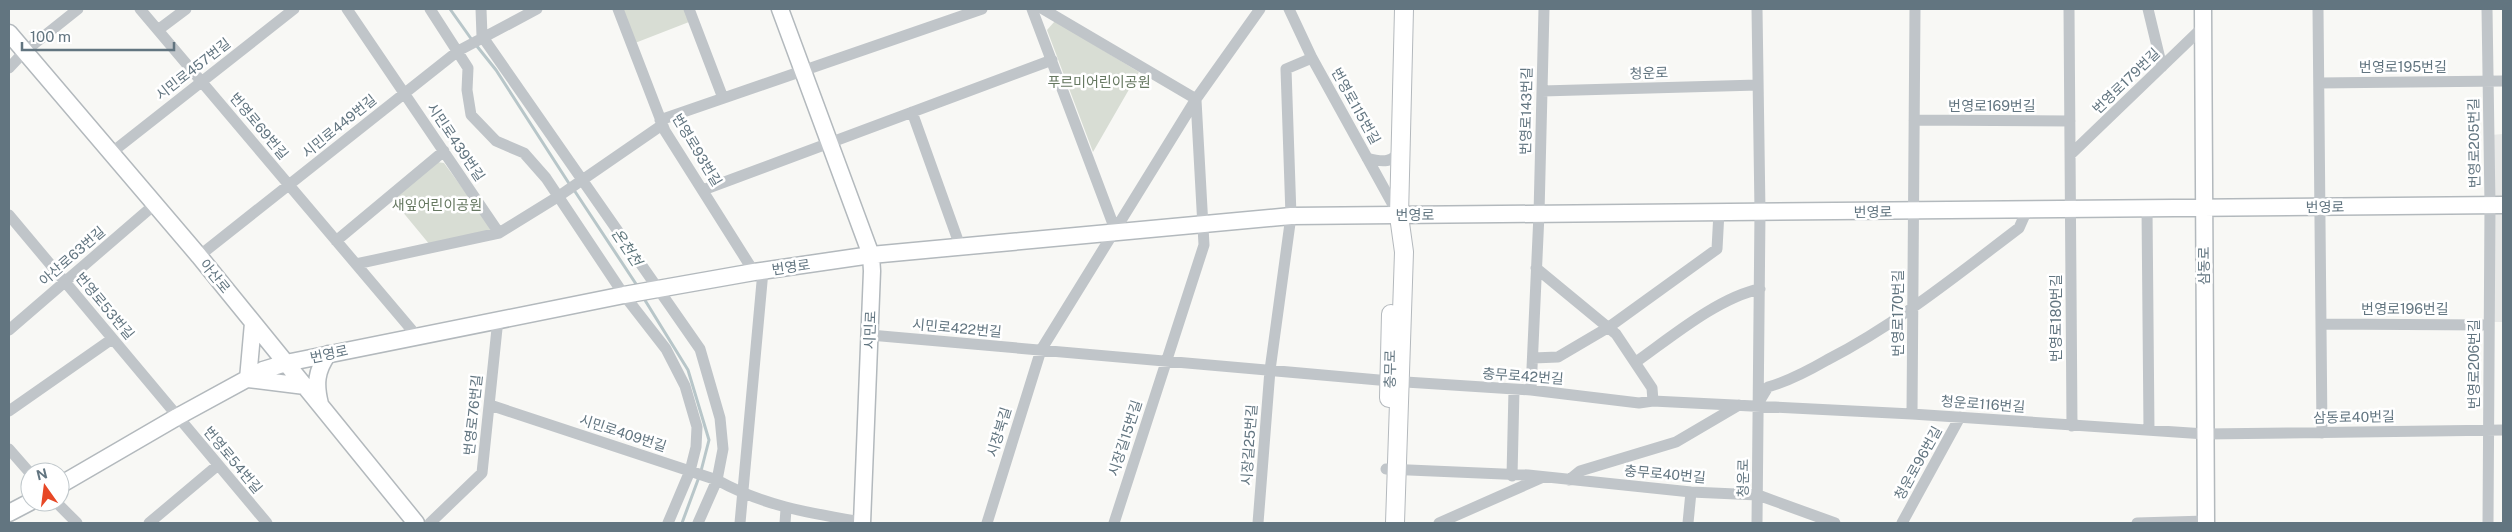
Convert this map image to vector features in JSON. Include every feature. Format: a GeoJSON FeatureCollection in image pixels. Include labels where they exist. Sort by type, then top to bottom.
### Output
{"type":"FeatureCollection","features":[{"type":"Feature","properties":{"kind":"main road","name":"충무로"},"geometry":{"type":"LineString","coordinates":[[1383,523],[1391,470],[1395,381],[1393,241],[1400,216],[1404,9]]}},
{"type":"Feature","properties":{"kind":"main road","name":"충무로"},"geometry":{"type":"LineString","coordinates":[[1391,470],[1395,523]]}},
{"type":"Feature","properties":{"kind":"street"},"geometry":{"type":"LineString","coordinates":[[9,68],[24,52],[78,9]]}},
{"type":"Feature","properties":{"kind":"street","name":"번영로69번길"},"geometry":{"type":"LineString","coordinates":[[140,9],[416,336]]}},
{"type":"Feature","properties":{"kind":"street"},"geometry":{"type":"LineString","coordinates":[[158,30],[186,9]]}},
{"type":"Feature","properties":{"kind":"street","name":"시민로457번길"},"geometry":{"type":"LineString","coordinates":[[110,154],[294,9]]}},
{"type":"Feature","properties":{"kind":"street"},"geometry":{"type":"LineString","coordinates":[[347,9],[404,93]]}},
{"type":"Feature","properties":{"kind":"street"},"geometry":{"type":"LineString","coordinates":[[430,9],[458,51]]}},
{"type":"Feature","properties":{"kind":"street"},"geometry":{"type":"LineString","coordinates":[[481,9],[482,36],[700,349],[720,418],[723,449],[717,480],[698,523]]}},
{"type":"Feature","properties":{"kind":"street"},"geometry":{"type":"LineString","coordinates":[[482,36],[535,9]]}},
{"type":"Feature","properties":{"kind":"street","name":"번영로93번길"},"geometry":{"type":"LineString","coordinates":[[618,9],[661,122],[703,190],[758,272]]}},
{"type":"Feature","properties":{"kind":"street"},"geometry":{"type":"LineString","coordinates":[[689,9],[723,98]]}},
{"type":"Feature","properties":{"kind":"street","name":"시민로"},"geometry":{"type":"LineString","coordinates":[[780,9],[871,255],[870,335],[862,522]]}},
{"type":"Feature","properties":{"kind":"street"},"geometry":{"type":"LineString","coordinates":[[356,264],[499,233],[559,196],[661,122],[723,98],[982,9]]}},
{"type":"Feature","properties":{"kind":"street"},"geometry":{"type":"LineString","coordinates":[[1032,9],[1116,232]]}},
{"type":"Feature","properties":{"kind":"street"},"geometry":{"type":"LineString","coordinates":[[1044,9],[1196,99]]}},
{"type":"Feature","properties":{"kind":"street"},"geometry":{"type":"LineString","coordinates":[[1041,350],[1116,232],[1196,99],[1260,9]]}},
{"type":"Feature","properties":{"kind":"street","name":"번영로115번길"},"geometry":{"type":"LineString","coordinates":[[1289,9],[1312,58],[1400,216]]}},
{"type":"Feature","properties":{"kind":"street","name":"번영로143번길"},"geometry":{"type":"LineString","coordinates":[[1540,214],[1544,9]]}},
{"type":"Feature","properties":{"kind":"street","name":"청운로"},"geometry":{"type":"LineString","coordinates":[[1757,9],[1760,212],[1757,523]]}},
{"type":"Feature","properties":{"kind":"street"},"geometry":{"type":"LineString","coordinates":[[1914,212],[1915,9]]}},
{"type":"Feature","properties":{"kind":"street","name":"번영로179번길"},"geometry":{"type":"LineString","coordinates":[[2069,9],[2070,210]]}},
{"type":"Feature","properties":{"kind":"street"},"geometry":{"type":"LineString","coordinates":[[2148,9],[2162,67]]}},
{"type":"Feature","properties":{"kind":"street","name":"삼동로"},"geometry":{"type":"LineString","coordinates":[[2203,9],[2206,522]]}},
{"type":"Feature","properties":{"kind":"street"},"geometry":{"type":"LineString","coordinates":[[2318,9],[2322,433]]}},
{"type":"Feature","properties":{"kind":"street","name":"번영로205번길"},"geometry":{"type":"LineString","coordinates":[[2487,9],[2488,81],[2496,205]]}},
{"type":"Feature","properties":{"kind":"street","name":"번영로179번길"},"geometry":{"type":"LineString","coordinates":[[2070,155],[2202,28]]}},
{"type":"Feature","properties":{"kind":"street","name":"아산로"},"geometry":{"type":"LineString","coordinates":[[9,33],[198,256],[416,523]]}},
{"type":"Feature","properties":{"kind":"street","name":"시민로449번길"},"geometry":{"type":"LineString","coordinates":[[198,256],[458,51],[482,36]]}},
{"type":"Feature","properties":{"kind":"street","name":"시민로439번길"},"geometry":{"type":"LineString","coordinates":[[458,51],[468,68],[467,90],[471,115],[496,141],[524,153],[559,196]]}},
{"type":"Feature","properties":{"kind":"street"},"geometry":{"type":"LineString","coordinates":[[1270,370],[1291,216],[1286,69],[1312,58]]}},
{"type":"Feature","properties":{"kind":"street"},"geometry":{"type":"LineString","coordinates":[[703,190],[1052,60]]}},
{"type":"Feature","properties":{"kind":"street","name":"번영로195번길"},"geometry":{"type":"LineString","coordinates":[[2319,82],[2488,81]]}},
{"type":"Feature","properties":{"kind":"street","name":"번영로205번길"},"geometry":{"type":"LineString","coordinates":[[2488,81],[2503,81]]}},
{"type":"Feature","properties":{"kind":"street","name":"청운로"},"geometry":{"type":"LineString","coordinates":[[1542,91],[1758,85]]}},
{"type":"Feature","properties":{"kind":"street","name":"시민로439번길"},"geometry":{"type":"LineString","coordinates":[[404,93],[499,233]]}},
{"type":"Feature","properties":{"kind":"street"},"geometry":{"type":"LineString","coordinates":[[1165,362],[1204,245],[1196,99]]}},
{"type":"Feature","properties":{"kind":"street"},"geometry":{"type":"LineString","coordinates":[[912,112],[960,246]]}},
{"type":"Feature","properties":{"kind":"street","name":"번영로169번길"},"geometry":{"type":"LineString","coordinates":[[1914,120],[2070,121]]}},
{"type":"Feature","properties":{"kind":"street"},"geometry":{"type":"LineString","coordinates":[[1368,158],[1378,161],[1389,161],[1398,155],[1401,144]]}},
{"type":"Feature","properties":{"kind":"street"},"geometry":{"type":"LineString","coordinates":[[336,242],[444,151]]}},
{"type":"Feature","properties":{"kind":"street"},"geometry":{"type":"LineString","coordinates":[[559,196],[624,295],[666,349],[685,386],[696,427],[696,447],[690,471],[668,523]]}},
{"type":"Feature","properties":{"kind":"street","name":"아산로63번길"},"geometry":{"type":"LineString","coordinates":[[9,330],[154,205]]}},
{"type":"Feature","properties":{"kind":"street","name":"번영로"},"geometry":{"type":"LineString","coordinates":[[70,479],[177,416],[263,370],[286,363],[624,295],[871,255],[1291,216],[1914,212],[2496,205]]}},
{"type":"Feature","properties":{"kind":"street","name":"번영로206번길"},"geometry":{"type":"LineString","coordinates":[[2488,523],[2489,324],[2496,205]]}},
{"type":"Feature","properties":{"kind":"street"},"geometry":{"type":"LineString","coordinates":[[2147,209],[2149,430]]}},
{"type":"Feature","properties":{"kind":"street"},"geometry":{"type":"LineString","coordinates":[[1758,405],[1768,387],[1784,383],[1859,344],[1913,308],[2019,228],[2027,210]]}},
{"type":"Feature","properties":{"kind":"street","name":"번영로180번길"},"geometry":{"type":"LineString","coordinates":[[2070,210],[2072,426]]}},
{"type":"Feature","properties":{"kind":"street"},"geometry":{"type":"LineString","coordinates":[[1533,358],[1558,356],[1609,327],[1717,249],[1719,212]]}},
{"type":"Feature","properties":{"kind":"street","name":"번영로170번길"},"geometry":{"type":"LineString","coordinates":[[1912,414],[1914,212]]}},
{"type":"Feature","properties":{"kind":"street"},"geometry":{"type":"LineString","coordinates":[[1531,390],[1540,214]]}},
{"type":"Feature","properties":{"kind":"street","name":"번영로53번길"},"geometry":{"type":"LineString","coordinates":[[9,215],[177,416]]}},
{"type":"Feature","properties":{"kind":"street"},"geometry":{"type":"LineString","coordinates":[[1536,268],[1609,327],[1636,362],[1652,388],[1653,401]]}},
{"type":"Feature","properties":{"kind":"street"},"geometry":{"type":"LineString","coordinates":[[740,523],[744,495],[758,272]]}},
{"type":"Feature","properties":{"kind":"street"},"geometry":{"type":"LineString","coordinates":[[1636,362],[1695,320],[1747,292],[1760,290]]}},
{"type":"Feature","properties":{"kind":"street","name":"번영로76번길"},"geometry":{"type":"LineString","coordinates":[[430,523],[482,473],[498,319]]}},
{"type":"Feature","properties":{"kind":"street"},"geometry":{"type":"LineString","coordinates":[[253,323],[248,378],[305,386]]}},
{"type":"Feature","properties":{"kind":"street","name":"번영로196번길"},"geometry":{"type":"LineString","coordinates":[[2320,324],[2489,324]]}},
{"type":"Feature","properties":{"kind":"street","name":"시민로422번길"},"geometry":{"type":"LineString","coordinates":[[870,335],[1395,381]]}},
{"type":"Feature","properties":{"kind":"street"},"geometry":{"type":"LineString","coordinates":[[9,411],[112,339]]}},
{"type":"Feature","properties":{"kind":"street","name":"시장북길"},"geometry":{"type":"LineString","coordinates":[[987,523],[1041,350]]}},
{"type":"Feature","properties":{"kind":"street"},"geometry":{"type":"LineString","coordinates":[[321,406],[316,378],[320,365],[328,354]]}},
{"type":"Feature","properties":{"kind":"street","name":"시장길15번길"},"geometry":{"type":"LineString","coordinates":[[1114,523],[1165,362]]}},
{"type":"Feature","properties":{"kind":"street","name":"시장길25번길"},"geometry":{"type":"LineString","coordinates":[[1258,523],[1270,370]]}},
{"type":"Feature","properties":{"kind":"street","name":"충무로42번길"},"geometry":{"type":"LineString","coordinates":[[1395,381],[1531,390],[1639,403],[1653,401],[1758,405]]}},
{"type":"Feature","properties":{"kind":"street"},"geometry":{"type":"LineString","coordinates":[[1512,476],[1514,390]]}},
{"type":"Feature","properties":{"kind":"street","name":"시민로409번길"},"geometry":{"type":"LineString","coordinates":[[490,405],[717,480],[744,495],[786,509],[862,522]]}},
{"type":"Feature","properties":{"kind":"street","name":"충무로40번길"},"geometry":{"type":"LineString","coordinates":[[1569,480],[1580,471],[1676,442],[1739,405]]}},
{"type":"Feature","properties":{"kind":"street","name":"청운로116번길"},"geometry":{"type":"LineString","coordinates":[[1758,405],[2205,434]]}},
{"type":"Feature","properties":{"kind":"street","name":"번영로54번길"},"geometry":{"type":"LineString","coordinates":[[177,416],[267,523]]}},
{"type":"Feature","properties":{"kind":"street","name":"청운로96번길"},"geometry":{"type":"LineString","coordinates":[[1902,523],[1960,417]]}},
{"type":"Feature","properties":{"kind":"street","name":"삼동로40번길"},"geometry":{"type":"LineString","coordinates":[[2205,434],[2503,430]]}},
{"type":"Feature","properties":{"kind":"street"},"geometry":{"type":"LineString","coordinates":[[9,449],[20,462]]}},
{"type":"Feature","properties":{"kind":"street"},"geometry":{"type":"LineString","coordinates":[[149,523],[218,465]]}},
{"type":"Feature","properties":{"kind":"street","name":"충무로40번길"},"geometry":{"type":"LineString","coordinates":[[1391,470],[1543,477],[1691,492],[1758,495],[1835,523]]}},
{"type":"Feature","properties":{"kind":"street"},"geometry":{"type":"LineString","coordinates":[[1439,523],[1543,477]]}},
{"type":"Feature","properties":{"kind":"street"},"geometry":{"type":"LineString","coordinates":[[1688,523],[1691,492]]}},
{"type":"Feature","properties":{"kind":"street"},"geometry":{"type":"LineString","coordinates":[[785,523],[786,509]]}},
{"type":"Feature","properties":{"kind":"street"},"geometry":{"type":"LineString","coordinates":[[66,512],[77,523]]}},
{"type":"Feature","properties":{"kind":"street"},"geometry":{"type":"LineString","coordinates":[[2137,523],[2206,522]]}},
{"type":"Feature","properties":{"kind":"shaded area"},"geometry":{"type":"Polygon","coordinates":[[[2503,134],[2503,322],[2494,322],[2491,135],[2503,134]]]}},
{"type":"Feature","properties":{"kind":"green space"},"geometry":{"type":"Polygon","coordinates":[[[622,9],[684,9],[689,22],[635,43],[622,9]]]}},
{"type":"Feature","properties":{"kind":"green space","name":"푸르미어린이공원"},"geometry":{"type":"Polygon","coordinates":[[[1055,21],[1139,72],[1093,152],[1047,30],[1055,21]]]}},
{"type":"Feature","properties":{"kind":"green space","name":"새잎어린이공원"},"geometry":{"type":"Polygon","coordinates":[[[437,162],[444,163],[491,227],[489,233],[430,245],[392,199],[437,162]]]}},
{"type":"Feature","properties":{"kind":"waterway","name":"온천천"},"geometry":{"type":"LineString","coordinates":[[450,9],[472,40]]}},
{"type":"Feature","properties":{"kind":"waterway","name":"온천천"},"geometry":{"type":"LineString","coordinates":[[476,45],[496,70],[570,185]]}},
{"type":"Feature","properties":{"kind":"waterway","name":"온천천"},"geometry":{"type":"LineString","coordinates":[[574,190],[638,287]]}},
{"type":"Feature","properties":{"kind":"waterway","name":"온천천"},"geometry":{"type":"LineString","coordinates":[[643,297],[688,370],[709,440],[701,471]]}},
{"type":"Feature","properties":{"kind":"waterway","name":"온천천"},"geometry":{"type":"LineString","coordinates":[[682,523],[699,477]]}}]}
